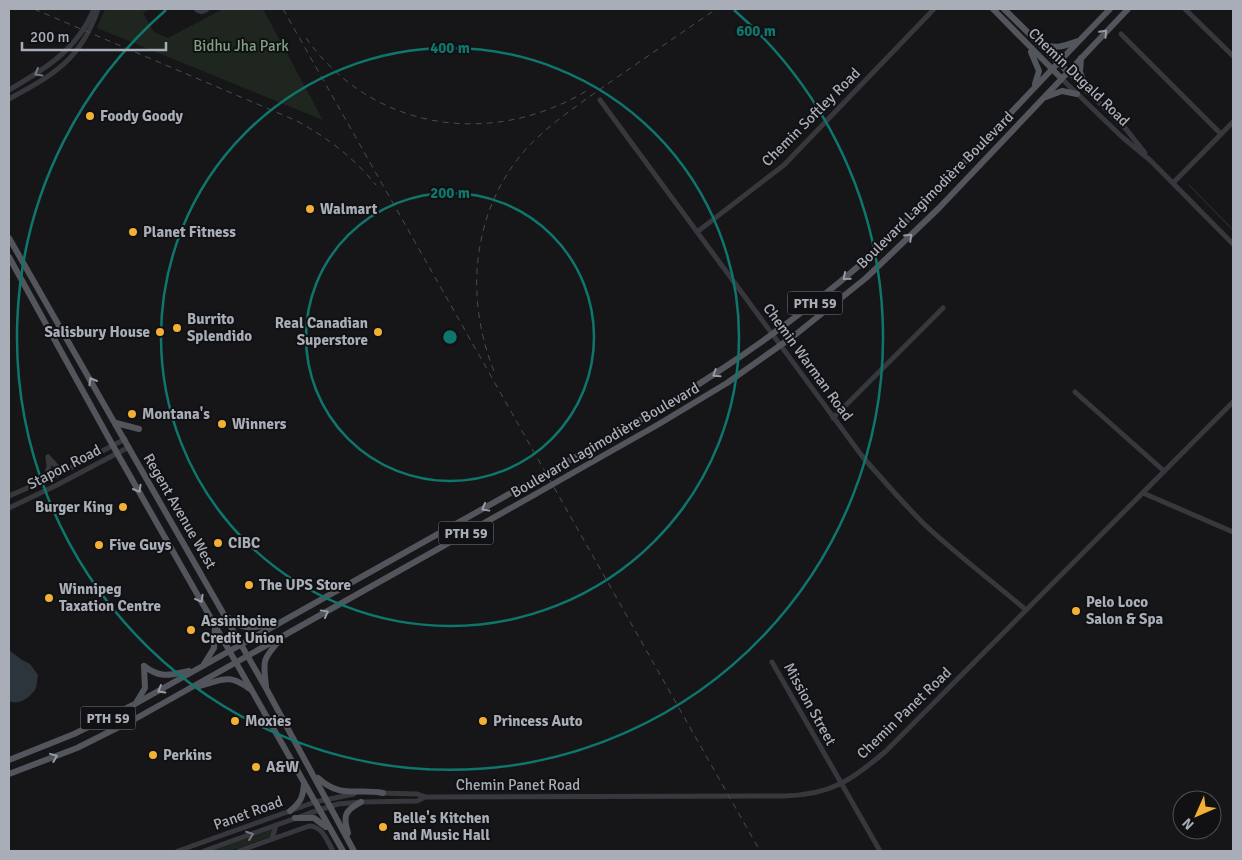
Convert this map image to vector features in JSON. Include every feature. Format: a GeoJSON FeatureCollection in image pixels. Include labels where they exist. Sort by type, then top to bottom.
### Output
{"type":"FeatureCollection","features":[{"type":"Feature","properties":{"kind":"main road","name":"Chemin Dugald Road"},"geometry":{"type":"LineString","coordinates":[[993,9],[1061,78]]}},
{"type":"Feature","properties":{"kind":"main road","name":"Chemin Dugald Road"},"geometry":{"type":"LineString","coordinates":[[1004,9],[1068,72]]}},
{"type":"Feature","properties":{"kind":"main road","name":"Boulevard Lagimodière Boulevard"},"geometry":{"type":"LineString","coordinates":[[9,760],[74,734],[135,704],[683,395],[773,335],[842,280],[903,225],[1110,9]]}},
{"type":"Feature","properties":{"kind":"main road","name":"Boulevard Lagimodière Boulevard"},"geometry":{"type":"LineString","coordinates":[[9,774],[53,758],[101,737],[191,688],[704,398],[781,346],[866,278],[884,261],[944,202],[1128,9]]}},
{"type":"Feature","properties":{"kind":"main road"},"geometry":{"type":"LineString","coordinates":[[1037,41],[1055,48],[1080,40]]}},
{"type":"Feature","properties":{"kind":"main road"},"geometry":{"type":"LineString","coordinates":[[1026,43],[1036,60],[1039,71],[1036,82],[1029,94]]}},
{"type":"Feature","properties":{"kind":"main road"},"geometry":{"type":"LineString","coordinates":[[1081,58],[1080,72],[1087,91]]}},
{"type":"Feature","properties":{"kind":"main road"},"geometry":{"type":"LineString","coordinates":[[1042,98],[1062,91],[1078,94]]}},
{"type":"Feature","properties":{"kind":"main road","name":"Regent Avenue West"},"geometry":{"type":"LineString","coordinates":[[9,238],[170,517],[353,849]]}},
{"type":"Feature","properties":{"kind":"main road","name":"Regent Avenue West"},"geometry":{"type":"LineString","coordinates":[[9,258],[117,453],[343,851]]}},
{"type":"Feature","properties":{"kind":"main road"},"geometry":{"type":"LineString","coordinates":[[19,276],[35,282]]}},
{"type":"Feature","properties":{"kind":"main road"},"geometry":{"type":"LineString","coordinates":[[26,290],[42,295]]}},
{"type":"Feature","properties":{"kind":"main road"},"geometry":{"type":"LineString","coordinates":[[116,423],[124,427],[140,429]]}},
{"type":"Feature","properties":{"kind":"main road"},"geometry":{"type":"LineString","coordinates":[[158,524],[170,517]]}},
{"type":"Feature","properties":{"kind":"main road"},"geometry":{"type":"LineString","coordinates":[[224,614],[233,622],[245,628],[279,623]]}},
{"type":"Feature","properties":{"kind":"main road"},"geometry":{"type":"LineString","coordinates":[[135,704],[144,688],[144,666],[152,672],[163,676],[201,667],[214,648],[215,626]]}},
{"type":"Feature","properties":{"kind":"main road"},"geometry":{"type":"LineString","coordinates":[[267,690],[264,665],[266,655],[282,637]]}},
{"type":"Feature","properties":{"kind":"main road"},"geometry":{"type":"LineString","coordinates":[[191,688],[228,679],[240,681],[252,690]]}},
{"type":"Feature","properties":{"kind":"main road"},"geometry":{"type":"LineString","coordinates":[[313,774],[324,784],[337,791],[383,793]]}},
{"type":"Feature","properties":{"kind":"main road"},"geometry":{"type":"LineString","coordinates":[[290,810],[300,803],[303,796],[304,782]]}},
{"type":"Feature","properties":{"kind":"main road"},"geometry":{"type":"LineString","coordinates":[[353,849],[344,820],[350,809],[360,802]]}},
{"type":"Feature","properties":{"kind":"main road"},"geometry":{"type":"LineString","coordinates":[[295,818],[314,818],[332,833]]}},
{"type":"Feature","properties":{"kind":"street"},"geometry":{"type":"LineString","coordinates":[[9,90],[49,66],[65,52],[83,30],[94,9]]}},
{"type":"Feature","properties":{"kind":"street"},"geometry":{"type":"LineString","coordinates":[[9,100],[63,66],[88,32],[98,9]]}},
{"type":"Feature","properties":{"kind":"street"},"geometry":{"type":"LineString","coordinates":[[196,9],[200,12],[207,9]]}},
{"type":"Feature","properties":{"kind":"street","name":"Chemin Softley Road"},"geometry":{"type":"LineString","coordinates":[[697,232],[784,165],[934,9]]}},
{"type":"Feature","properties":{"kind":"street"},"geometry":{"type":"LineString","coordinates":[[1185,9],[1233,56]]}},
{"type":"Feature","properties":{"kind":"street"},"geometry":{"type":"LineString","coordinates":[[1121,34],[1221,134]]}},
{"type":"Feature","properties":{"kind":"street","name":"Chemin Dugald Road"},"geometry":{"type":"LineString","coordinates":[[1068,72],[1126,130],[1172,184],[1233,244]]}},
{"type":"Feature","properties":{"kind":"street","name":"Chemin Dugald Road"},"geometry":{"type":"LineString","coordinates":[[1061,78],[1121,136],[1151,161]]}},
{"type":"Feature","properties":{"kind":"street","name":"Chemin Warman Road"},"geometry":{"type":"LineString","coordinates":[[600,100],[862,456],[909,509],[948,545],[1026,610]]}},
{"type":"Feature","properties":{"kind":"street"},"geometry":{"type":"LineString","coordinates":[[1172,184],[1233,122]]}},
{"type":"Feature","properties":{"kind":"street"},"geometry":{"type":"LineString","coordinates":[[833,418],[943,308]]}},
{"type":"Feature","properties":{"kind":"street"},"geometry":{"type":"LineString","coordinates":[[1075,392],[1164,471]]}},
{"type":"Feature","properties":{"kind":"street","name":"Chemin Panet Road"},"geometry":{"type":"LineString","coordinates":[[326,798],[349,794],[383,793],[417,794],[426,797],[791,796],[810,794],[841,785],[864,770],[886,751],[1233,402]]}},
{"type":"Feature","properties":{"kind":"street","name":"Stapon Road"},"geometry":{"type":"LineString","coordinates":[[9,496],[58,475],[112,444],[125,439]]}},
{"type":"Feature","properties":{"kind":"street","name":"Stapon Road"},"geometry":{"type":"LineString","coordinates":[[9,508],[130,447]]}},
{"type":"Feature","properties":{"kind":"street"},"geometry":{"type":"LineString","coordinates":[[45,481],[49,466],[48,457],[56,466],[65,470]]}},
{"type":"Feature","properties":{"kind":"street"},"geometry":{"type":"LineString","coordinates":[[57,485],[58,475]]}},
{"type":"Feature","properties":{"kind":"street"},"geometry":{"type":"LineString","coordinates":[[24,489],[29,499]]}},
{"type":"Feature","properties":{"kind":"street"},"geometry":{"type":"LineString","coordinates":[[1143,493],[1233,532]]}},
{"type":"Feature","properties":{"kind":"street","name":"Mission Street"},"geometry":{"type":"LineString","coordinates":[[772,662],[880,851]]}},
{"type":"Feature","properties":{"kind":"street"},"geometry":{"type":"LineString","coordinates":[[401,794],[401,801]]}},
{"type":"Feature","properties":{"kind":"street","name":"Chemin Panet Road"},"geometry":{"type":"LineString","coordinates":[[331,806],[360,802],[417,801],[426,797]]}},
{"type":"Feature","properties":{"kind":"street","name":"Panet Road"},"geometry":{"type":"LineString","coordinates":[[178,851],[326,798]]}},
{"type":"Feature","properties":{"kind":"street","name":"Panet Road"},"geometry":{"type":"LineString","coordinates":[[204,851],[331,806]]}},
{"type":"Feature","properties":{"kind":"street"},"geometry":{"type":"LineString","coordinates":[[272,839],[276,825]]}},
{"type":"Feature","properties":{"kind":"street"},"geometry":{"type":"LineString","coordinates":[[239,851],[309,826],[318,827],[333,851]]}},
{"type":"Feature","properties":{"kind":"street"},"geometry":{"type":"LineString","coordinates":[[325,838],[332,833]]}},
{"type":"Feature","properties":{"kind":"green space","name":"Bidhu Jha Park"},"geometry":{"type":"Polygon","coordinates":[[[105,9],[150,9],[143,13],[154,32],[168,38],[223,9],[263,9],[323,120],[97,28],[105,9]]]}},
{"type":"Feature","properties":{"kind":"green space"},"geometry":{"type":"Polygon","coordinates":[[[273,829],[270,837],[230,851],[211,851],[273,829]]]}},
{"type":"Feature","properties":{"kind":"shaded area"},"geometry":{"type":"Polygon","coordinates":[[[9,650],[30,664],[38,675],[34,691],[24,700],[17,702],[9,701],[9,650]]]}},
{"type":"Feature","properties":{"kind":"waterway"},"geometry":{"type":"LineString","coordinates":[[1189,185],[1233,230]]}},
{"type":"Feature","properties":{"kind":"railway"},"geometry":{"type":"LineString","coordinates":[[34,9],[297,121],[340,149],[376,185]]}},
{"type":"Feature","properties":{"kind":"railway"},"geometry":{"type":"LineString","coordinates":[[283,9],[760,851]]}},
{"type":"Feature","properties":{"kind":"railway"},"geometry":{"type":"LineString","coordinates":[[494,371],[485,343],[479,314],[477,284],[479,255],[484,227],[494,199],[508,173],[526,149],[555,122],[716,9]]}},
{"type":"Feature","properties":{"kind":"railway"},"geometry":{"type":"LineString","coordinates":[[306,38],[333,70],[365,94],[400,111],[436,121],[475,124],[513,120],[551,108],[588,90]]}},
{"type":"Feature","properties":{"kind":"place","name":"Foody Goody"},"geometry":{"type":"Point","coordinates":[90,116]}},
{"type":"Feature","properties":{"kind":"place","name":"Walmart"},"geometry":{"type":"Point","coordinates":[310,209]}},
{"type":"Feature","properties":{"kind":"place","name":"Planet Fitness"},"geometry":{"type":"Point","coordinates":[133,232]}},
{"type":"Feature","properties":{"kind":"place","name":"Burrito Splendido"},"geometry":{"type":"Point","coordinates":[177,328]}},
{"type":"Feature","properties":{"kind":"place","name":"Salisbury House"},"geometry":{"type":"Point","coordinates":[160,332]}},
{"type":"Feature","properties":{"kind":"place","name":"Real Canadian Superstore"},"geometry":{"type":"Point","coordinates":[378,332]}},
{"type":"Feature","properties":{"kind":"place","name":"Montana's"},"geometry":{"type":"Point","coordinates":[132,414]}},
{"type":"Feature","properties":{"kind":"place","name":"Winners"},"geometry":{"type":"Point","coordinates":[222,424]}},
{"type":"Feature","properties":{"kind":"place","name":"Burger King"},"geometry":{"type":"Point","coordinates":[123,507]}},
{"type":"Feature","properties":{"kind":"place","name":"CIBC"},"geometry":{"type":"Point","coordinates":[218,543]}},
{"type":"Feature","properties":{"kind":"place","name":"Five Guys"},"geometry":{"type":"Point","coordinates":[99,545]}},
{"type":"Feature","properties":{"kind":"place","name":"The UPS Store"},"geometry":{"type":"Point","coordinates":[249,585]}},
{"type":"Feature","properties":{"kind":"place","name":"Winnipeg Taxation Centre"},"geometry":{"type":"Point","coordinates":[49,598]}},
{"type":"Feature","properties":{"kind":"place","name":"Pelo Loco Salon & Spa"},"geometry":{"type":"Point","coordinates":[1076,611]}},
{"type":"Feature","properties":{"kind":"place","name":"Assiniboine Credit Union"},"geometry":{"type":"Point","coordinates":[191,630]}},
{"type":"Feature","properties":{"kind":"place","name":"Moxies"},"geometry":{"type":"Point","coordinates":[235,721]}},
{"type":"Feature","properties":{"kind":"place","name":"Princess Auto"},"geometry":{"type":"Point","coordinates":[483,721]}},
{"type":"Feature","properties":{"kind":"place","name":"Perkins"},"geometry":{"type":"Point","coordinates":[153,755]}},
{"type":"Feature","properties":{"kind":"place","name":"A&W"},"geometry":{"type":"Point","coordinates":[256,767]}},
{"type":"Feature","properties":{"kind":"place","name":"Belle's Kitchen and Music Hall"},"geometry":{"type":"Point","coordinates":[383,827]}}]}
